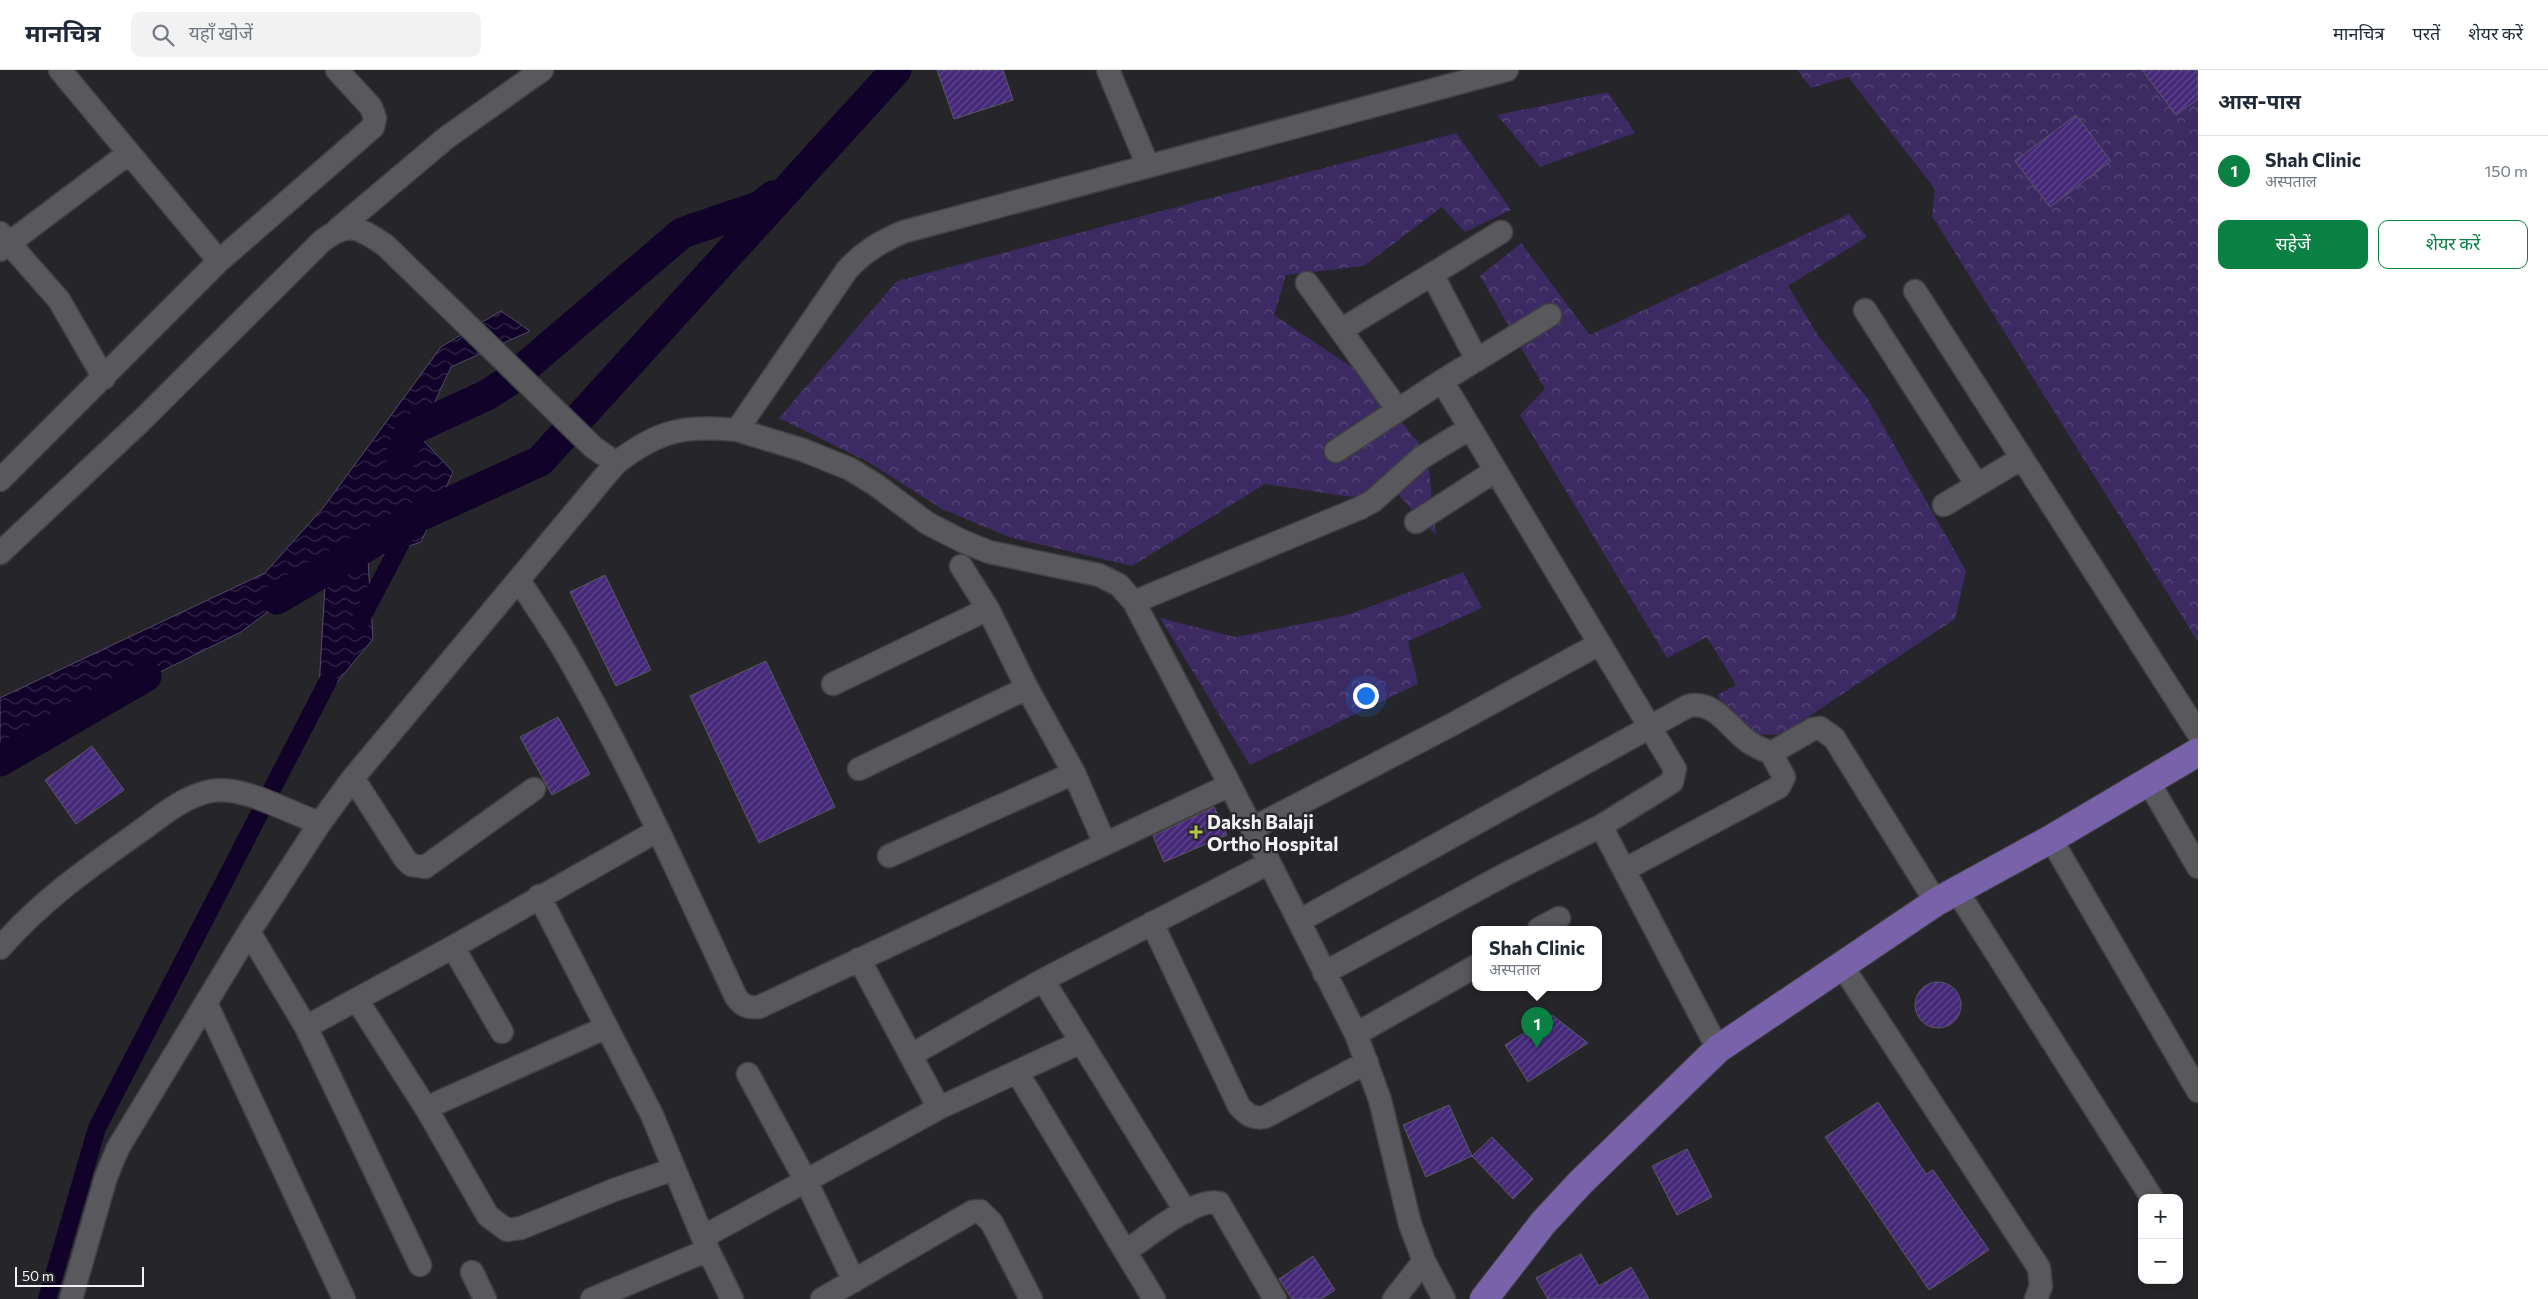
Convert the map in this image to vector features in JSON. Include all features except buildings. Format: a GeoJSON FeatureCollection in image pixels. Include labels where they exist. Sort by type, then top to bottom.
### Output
{"type":"FeatureCollection","features":[{"type":"Feature","properties":{"kind":"main road"},"geometry":{"type":"LineString","coordinates":[[1484,1299],[1543,1222],[1580,1183],[1718,1049],[1946,896],[2052,839],[2198,752]]}},
{"type":"Feature","properties":{"kind":"street"},"geometry":{"type":"LineString","coordinates":[[60,70],[219,261]]}},
{"type":"Feature","properties":{"kind":"street"},"geometry":{"type":"LineString","coordinates":[[0,480],[219,261],[373,127],[375,118],[371,107],[337,70]]}},
{"type":"Feature","properties":{"kind":"street"},"geometry":{"type":"LineString","coordinates":[[0,553],[141,420],[322,241],[446,138],[542,70]]}},
{"type":"Feature","properties":{"kind":"street"},"geometry":{"type":"LineString","coordinates":[[1108,70],[1148,166]]}},
{"type":"Feature","properties":{"kind":"street"},"geometry":{"type":"LineString","coordinates":[[737,430],[847,270],[861,255],[881,241],[903,232],[1508,70]]}},
{"type":"Feature","properties":{"kind":"street"},"geometry":{"type":"LineString","coordinates":[[104,378],[59,300],[3,242],[129,153]]}},
{"type":"Feature","properties":{"kind":"street"},"geometry":{"type":"LineString","coordinates":[[338,229],[356,228],[385,245],[441,297],[593,447],[616,463]]}},
{"type":"Feature","properties":{"kind":"street"},"geometry":{"type":"LineString","coordinates":[[1341,330],[1501,232]]}},
{"type":"Feature","properties":{"kind":"street"},"geometry":{"type":"LineString","coordinates":[[1432,274],[1477,360]]}},
{"type":"Feature","properties":{"kind":"street"},"geometry":{"type":"LineString","coordinates":[[1307,283],[1398,410]]}},
{"type":"Feature","properties":{"kind":"street"},"geometry":{"type":"LineString","coordinates":[[1914,291],[2198,733]]}},
{"type":"Feature","properties":{"kind":"street"},"geometry":{"type":"LineString","coordinates":[[1865,310],[1977,485]]}},
{"type":"Feature","properties":{"kind":"street"},"geometry":{"type":"LineString","coordinates":[[1336,451],[1442,381],[1550,315]]}},
{"type":"Feature","properties":{"kind":"street"},"geometry":{"type":"LineString","coordinates":[[1324,973],[1506,874],[1601,826],[1666,787],[1675,776],[1675,769],[1442,381]]}},
{"type":"Feature","properties":{"kind":"street"},"geometry":{"type":"LineString","coordinates":[[71,1299],[106,1177],[118,1148],[249,932],[311,820],[353,778],[616,463],[638,446],[661,435],[692,427],[737,430],[803,450],[850,469],[876,485],[927,523],[962,541],[989,552],[1099,575],[1119,585],[1134,602],[1230,785],[1356,1034],[1380,1100],[1410,1224],[1424,1261],[1444,1299]]}},
{"type":"Feature","properties":{"kind":"street"},"geometry":{"type":"LineString","coordinates":[[1134,602],[1360,508],[1373,500],[1421,458],[1470,428]]}},
{"type":"Feature","properties":{"kind":"street"},"geometry":{"type":"LineString","coordinates":[[1944,504],[2022,458]]}},
{"type":"Feature","properties":{"kind":"street"},"geometry":{"type":"LineString","coordinates":[[1416,522],[1495,470]]}},
{"type":"Feature","properties":{"kind":"street"},"geometry":{"type":"LineString","coordinates":[[961,566],[988,610],[1027,688],[1074,773],[1105,844]]}},
{"type":"Feature","properties":{"kind":"street"},"geometry":{"type":"LineString","coordinates":[[518,580],[567,655],[658,831],[736,997],[742,1006],[750,1008],[759,1007],[1230,785]]}},
{"type":"Feature","properties":{"kind":"street"},"geometry":{"type":"LineString","coordinates":[[833,684],[988,610]]}},
{"type":"Feature","properties":{"kind":"street"},"geometry":{"type":"LineString","coordinates":[[1252,828],[1599,644]]}},
{"type":"Feature","properties":{"kind":"street"},"geometry":{"type":"LineString","coordinates":[[858,769],[1027,688]]}},
{"type":"Feature","properties":{"kind":"street"},"geometry":{"type":"LineString","coordinates":[[1299,921],[1648,726],[1688,706],[1698,704],[1709,708],[1720,715],[1754,746],[1771,753],[1784,777],[1779,787],[1624,870]]}},
{"type":"Feature","properties":{"kind":"street"},"geometry":{"type":"LineString","coordinates":[[1771,753],[1813,729],[1820,728],[1834,738],[1946,896],[2149,1194]]}},
{"type":"Feature","properties":{"kind":"street"},"geometry":{"type":"LineString","coordinates":[[889,856],[1074,773]]}},
{"type":"Feature","properties":{"kind":"street"},"geometry":{"type":"LineString","coordinates":[[353,778],[405,860],[419,868],[425,867],[534,789]]}},
{"type":"Feature","properties":{"kind":"street"},"geometry":{"type":"LineString","coordinates":[[2148,781],[2198,867]]}},
{"type":"Feature","properties":{"kind":"street"},"geometry":{"type":"LineString","coordinates":[[0,948],[23,922],[52,895],[184,800],[212,791],[236,792],[261,799],[311,820]]}},
{"type":"Feature","properties":{"kind":"street"},"geometry":{"type":"LineString","coordinates":[[1601,826],[1718,1049]]}},
{"type":"Feature","properties":{"kind":"street"},"geometry":{"type":"LineString","coordinates":[[306,1027],[453,947],[539,896],[658,831]]}},
{"type":"Feature","properties":{"kind":"street"},"geometry":{"type":"LineString","coordinates":[[2052,839],[2198,1091]]}},
{"type":"Feature","properties":{"kind":"street"},"geometry":{"type":"LineString","coordinates":[[911,1055],[1043,980],[1269,863]]}},
{"type":"Feature","properties":{"kind":"street"},"geometry":{"type":"LineString","coordinates":[[539,896],[652,1115],[705,1244],[732,1299]]}},
{"type":"Feature","properties":{"kind":"street"},"geometry":{"type":"LineString","coordinates":[[1544,926],[1559,918]]}},
{"type":"Feature","properties":{"kind":"street"},"geometry":{"type":"LineString","coordinates":[[1152,923],[1239,1106],[1247,1114],[1256,1118],[1265,1117],[1367,1062]]}},
{"type":"Feature","properties":{"kind":"street"},"geometry":{"type":"LineString","coordinates":[[249,932],[306,1027],[420,1265]]}},
{"type":"Feature","properties":{"kind":"street"},"geometry":{"type":"LineString","coordinates":[[453,947],[502,1032]]}},
{"type":"Feature","properties":{"kind":"street"},"geometry":{"type":"LineString","coordinates":[[859,959],[939,1108]]}},
{"type":"Feature","properties":{"kind":"street"},"geometry":{"type":"LineString","coordinates":[[1842,964],[2039,1268],[2041,1286],[2036,1299]]}},
{"type":"Feature","properties":{"kind":"street"},"geometry":{"type":"LineString","coordinates":[[1356,1034],[1472,968]]}},
{"type":"Feature","properties":{"kind":"street"},"geometry":{"type":"LineString","coordinates":[[1043,980],[1186,1212]]}},
{"type":"Feature","properties":{"kind":"street"},"geometry":{"type":"LineString","coordinates":[[357,1000],[426,1108],[488,1216],[507,1230],[521,1228],[614,1190],[674,1169]]}},
{"type":"Feature","properties":{"kind":"street"},"geometry":{"type":"LineString","coordinates":[[206,1003],[344,1299]]}},
{"type":"Feature","properties":{"kind":"street"},"geometry":{"type":"LineString","coordinates":[[426,1108],[607,1026]]}},
{"type":"Feature","properties":{"kind":"street"},"geometry":{"type":"LineString","coordinates":[[592,1299],[705,1244],[806,1181],[939,1108],[1081,1042]]}},
{"type":"Feature","properties":{"kind":"street"},"geometry":{"type":"LineString","coordinates":[[1017,1072],[1154,1299]]}},
{"type":"Feature","properties":{"kind":"street"},"geometry":{"type":"LineString","coordinates":[[748,1074],[806,1181],[838,1293],[972,1212],[980,1211],[992,1223],[1023,1296]]}},
{"type":"Feature","properties":{"kind":"street"},"geometry":{"type":"LineString","coordinates":[[1126,1251],[1186,1212],[1210,1201],[1219,1203],[1275,1299]]}},
{"type":"Feature","properties":{"kind":"street"},"geometry":{"type":"LineString","coordinates":[[1394,1299],[1424,1261]]}},
{"type":"Feature","properties":{"kind":"street"},"geometry":{"type":"LineString","coordinates":[[472,1272],[485,1299]]}},
{"type":"Feature","properties":{"kind":"green space"},"geometry":{"type":"Polygon","coordinates":[[[1797,70],[2198,70],[2198,642],[1932,216],[1935,189],[1848,77],[1811,88],[1797,70]]]}},
{"type":"Feature","properties":{"kind":"green space"},"geometry":{"type":"Polygon","coordinates":[[[1608,92],[1635,133],[1540,167],[1497,115],[1608,92]]]}},
{"type":"Feature","properties":{"kind":"green space"},"geometry":{"type":"Polygon","coordinates":[[[1456,133],[1511,210],[1465,232],[1442,207],[1364,266],[1286,275],[1274,315],[1362,374],[1427,453],[1436,535],[1391,487],[1351,497],[1265,484],[1132,566],[1009,537],[942,509],[868,462],[779,418],[897,281],[1456,133]]]}},
{"type":"Feature","properties":{"kind":"green space"},"geometry":{"type":"Polygon","coordinates":[[[1849,214],[1867,237],[1788,286],[1819,337],[1868,399],[1966,571],[1955,619],[1781,735],[1745,734],[1717,695],[1736,685],[1707,637],[1667,658],[1520,415],[1545,389],[1480,276],[1521,243],[1590,335],[1849,214]]]}},
{"type":"Feature","properties":{"kind":"green space"},"geometry":{"type":"Polygon","coordinates":[[[1463,572],[1482,608],[1408,641],[1418,684],[1250,765],[1160,618],[1235,637],[1347,615],[1463,572]]]}},
{"type":"Feature","properties":{"kind":"water"},"geometry":{"type":"Polygon","coordinates":[[[501,311],[530,331],[451,367],[419,436],[453,472],[421,542],[368,560],[373,639],[318,705],[326,568],[241,632],[0,751],[0,698],[265,573],[323,508],[441,347],[501,311]]]}},
{"type":"Feature","properties":{"kind":"waterway"},"geometry":{"type":"LineString","coordinates":[[277,599],[413,519],[540,461],[896,70]]}},
{"type":"Feature","properties":{"kind":"waterway"},"geometry":{"type":"LineString","coordinates":[[401,456],[411,430],[487,395],[510,380],[682,233],[761,206],[773,196]]}},
{"type":"Feature","properties":{"kind":"waterway"},"geometry":{"type":"LineString","coordinates":[[360,621],[407,531]]}},
{"type":"Feature","properties":{"kind":"waterway"},"geometry":{"type":"LineString","coordinates":[[0,761],[146,676]]}},
{"type":"Feature","properties":{"kind":"waterway"},"geometry":{"type":"LineString","coordinates":[[47,1299],[97,1128],[328,681]]}},
{"type":"Feature","properties":{"kind":"place","name":"Daksh Balaji Ortho Hospital"},"geometry":{"type":"Point","coordinates":[1196,832]}},
{"type":"Feature","properties":{"kind":"place","name":"Shah Clinic"},"geometry":{"type":"Point","coordinates":[1537,1048]}}]}
